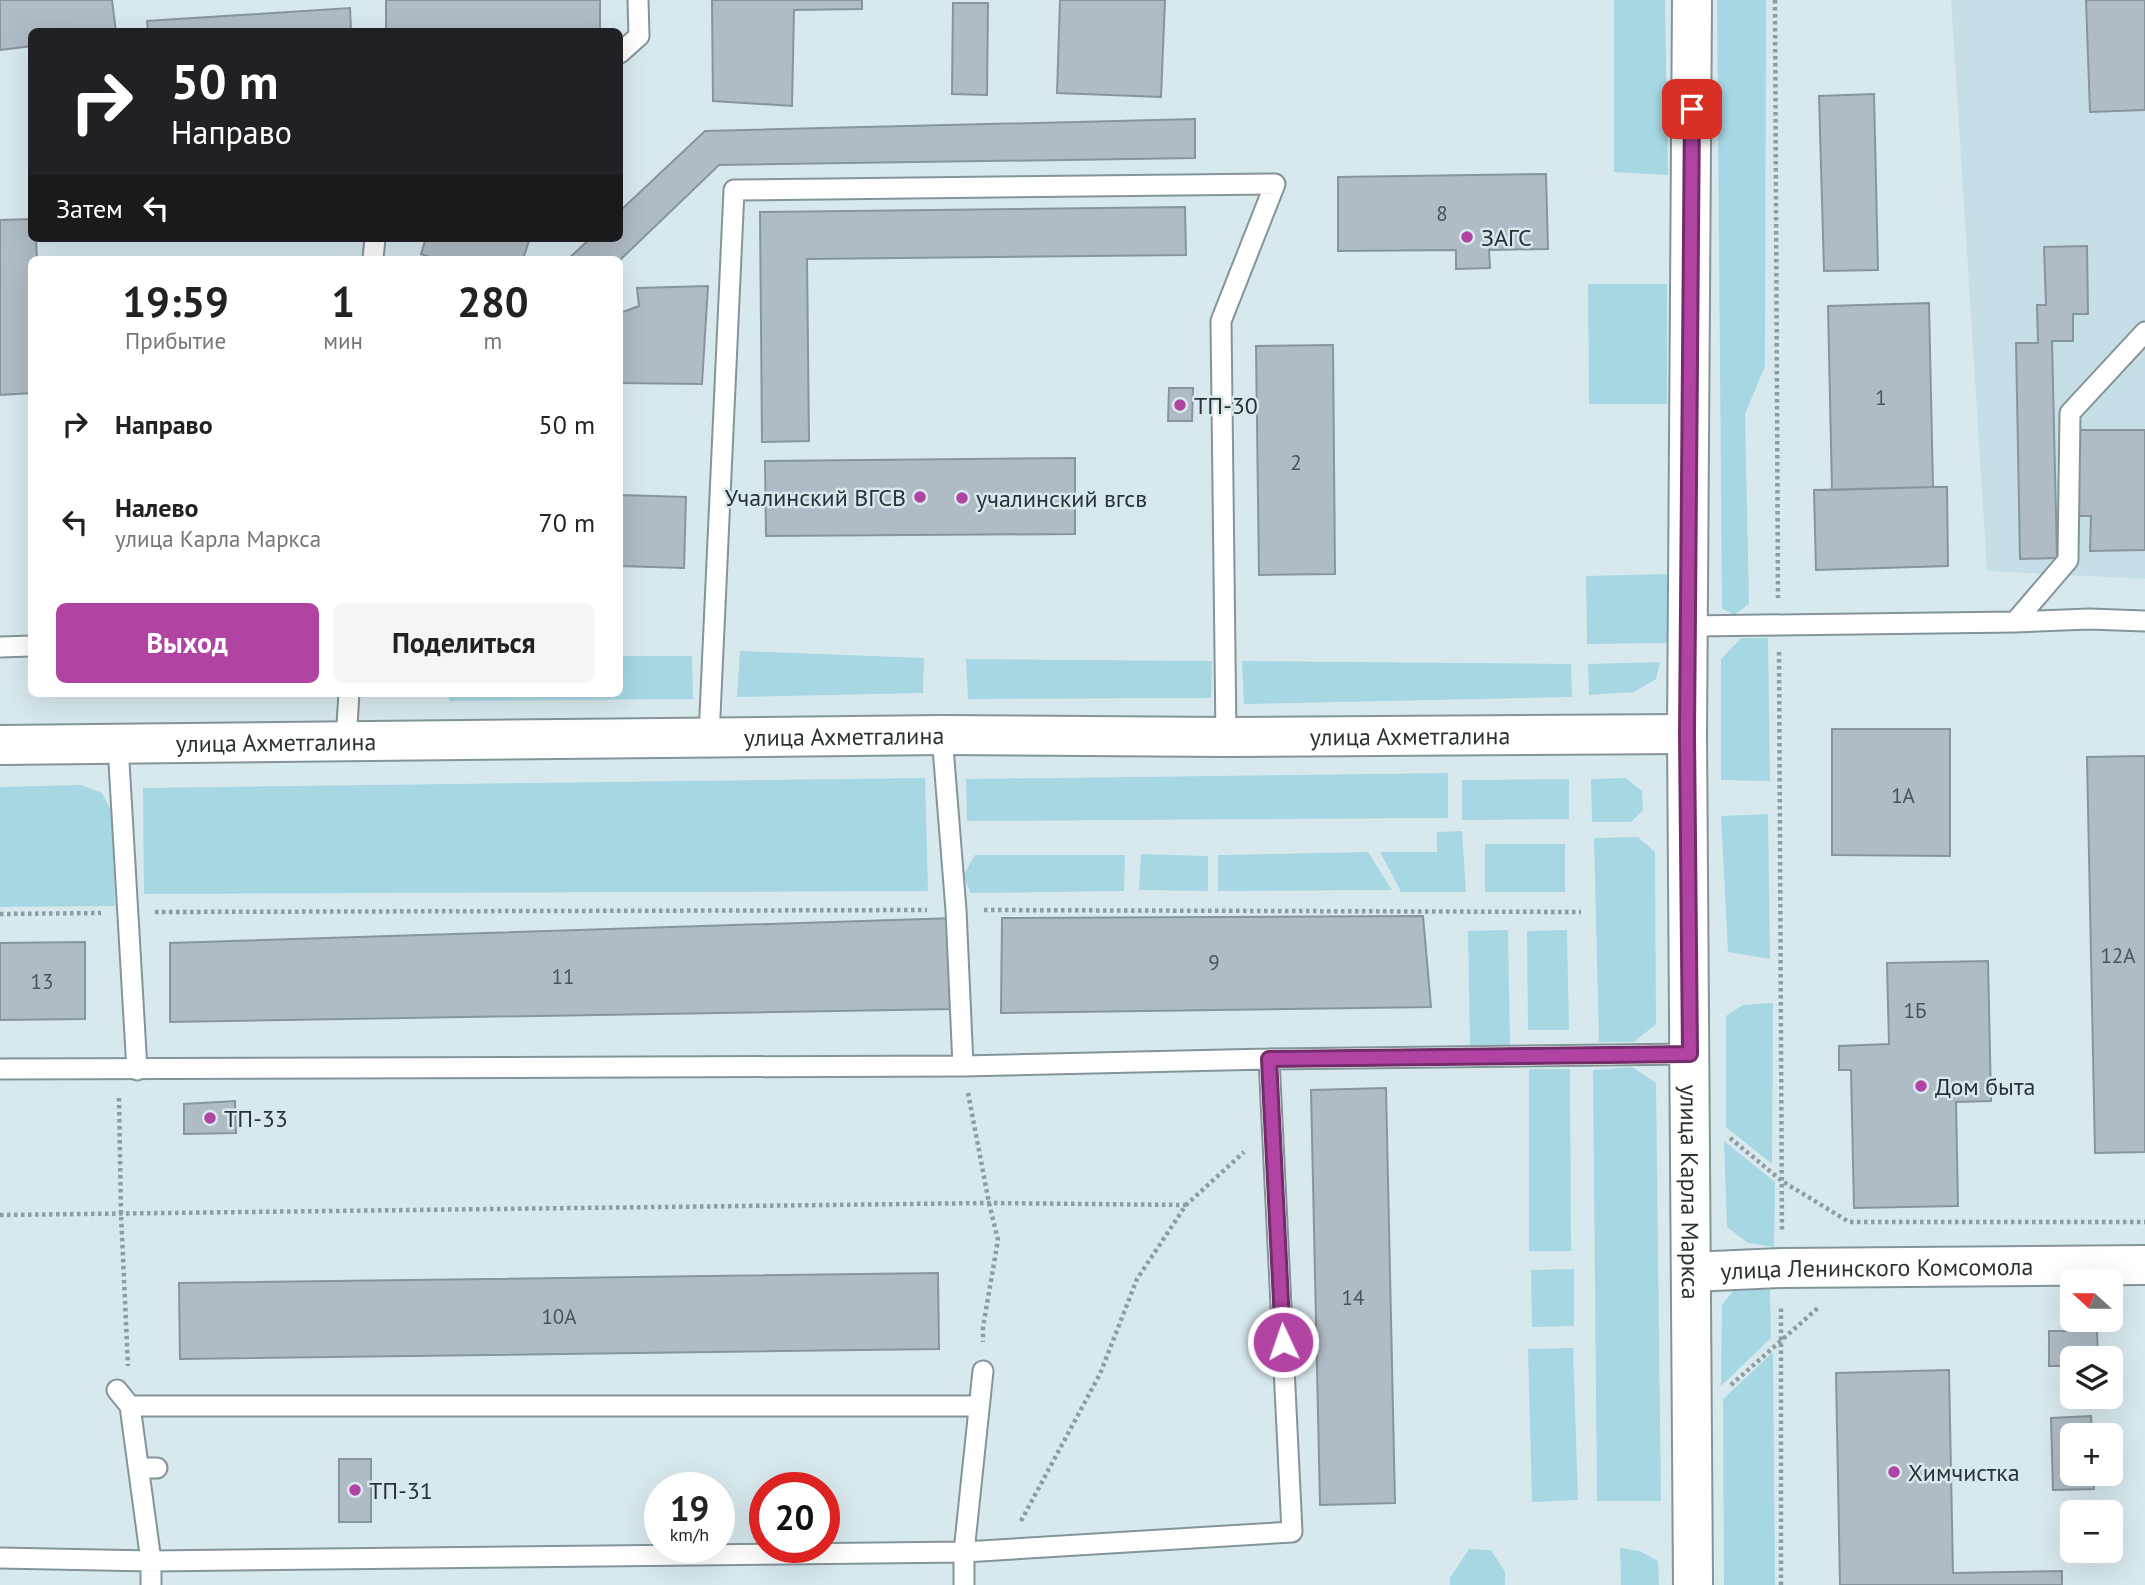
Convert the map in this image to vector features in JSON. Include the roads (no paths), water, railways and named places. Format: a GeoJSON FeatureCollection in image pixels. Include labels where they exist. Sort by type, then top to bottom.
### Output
{"type":"FeatureCollection","features":[{"type":"Feature","properties":{"kind":"main road","name":"улица Карла Маркса"},"geometry":{"type":"LineString","coordinates":[[1692,0],[1687,734],[1693,1585]]}},
{"type":"Feature","properties":{"kind":"main road","name":"улица Ахметгалина"},"geometry":{"type":"LineString","coordinates":[[0,745],[942,735],[1226,737],[1687,734]]}},
{"type":"Feature","properties":{"kind":"main road","name":"улица Ленинского Комсомола"},"geometry":{"type":"LineString","coordinates":[[1692,1272],[1782,1268],[2145,1265]]}},
{"type":"Feature","properties":{"kind":"lane"},"geometry":{"type":"LineString","coordinates":[[623,50],[639,36],[638,0]]}},
{"type":"Feature","properties":{"kind":"lane"},"geometry":{"type":"LineString","coordinates":[[709,737],[734,190],[1275,184],[1221,321],[1226,737]]}},
{"type":"Feature","properties":{"kind":"lane"},"geometry":{"type":"LineString","coordinates":[[2015,622],[2068,560],[2070,413],[2145,332]]}},
{"type":"Feature","properties":{"kind":"lane"},"geometry":{"type":"LineString","coordinates":[[1688,626],[2089,619],[2145,621]]}},
{"type":"Feature","properties":{"kind":"lane"},"geometry":{"type":"LineString","coordinates":[[0,647],[28,646]]}},
{"type":"Feature","properties":{"kind":"lane"},"geometry":{"type":"LineString","coordinates":[[346,741],[349,697]]}},
{"type":"Feature","properties":{"kind":"lane"},"geometry":{"type":"LineString","coordinates":[[942,735],[956,910],[963,1066]]}},
{"type":"Feature","properties":{"kind":"lane"},"geometry":{"type":"LineString","coordinates":[[118,744],[129,912],[128,1070]]}},
{"type":"Feature","properties":{"kind":"lane"},"geometry":{"type":"LineString","coordinates":[[0,1069],[963,1066],[1690,1054]]}},
{"type":"Feature","properties":{"kind":"lane"},"geometry":{"type":"LineString","coordinates":[[0,1558],[151,1561],[964,1552],[1292,1532],[1269,1059]]}},
{"type":"Feature","properties":{"kind":"lane"},"geometry":{"type":"LineString","coordinates":[[964,1585],[964,1552],[983,1371]]}},
{"type":"Feature","properties":{"kind":"lane"},"geometry":{"type":"LineString","coordinates":[[117,1390],[131,1406],[148,1468],[151,1585]]}},
{"type":"Feature","properties":{"kind":"lane"},"geometry":{"type":"LineString","coordinates":[[131,1406],[342,1413],[979,1406]]}},
{"type":"Feature","properties":{"kind":"place","name":"ЗАГС"},"geometry":{"type":"Point","coordinates":[1467,237]}},
{"type":"Feature","properties":{"kind":"place","name":"ТП-30"},"geometry":{"type":"Point","coordinates":[1180,405]}},
{"type":"Feature","properties":{"kind":"place","name":"Учалинский ВГСВ"},"geometry":{"type":"Point","coordinates":[920,497]}},
{"type":"Feature","properties":{"kind":"place","name":"учалинский вгсв"},"geometry":{"type":"Point","coordinates":[962,498]}},
{"type":"Feature","properties":{"kind":"place","name":"Дом быта"},"geometry":{"type":"Point","coordinates":[1921,1086]}},
{"type":"Feature","properties":{"kind":"place","name":"ТП-33"},"geometry":{"type":"Point","coordinates":[210,1118]}},
{"type":"Feature","properties":{"kind":"place","name":"Химчистка"},"geometry":{"type":"Point","coordinates":[1894,1472]}},
{"type":"Feature","properties":{"kind":"place","name":"ТП-31"},"geometry":{"type":"Point","coordinates":[355,1490]}}]}
